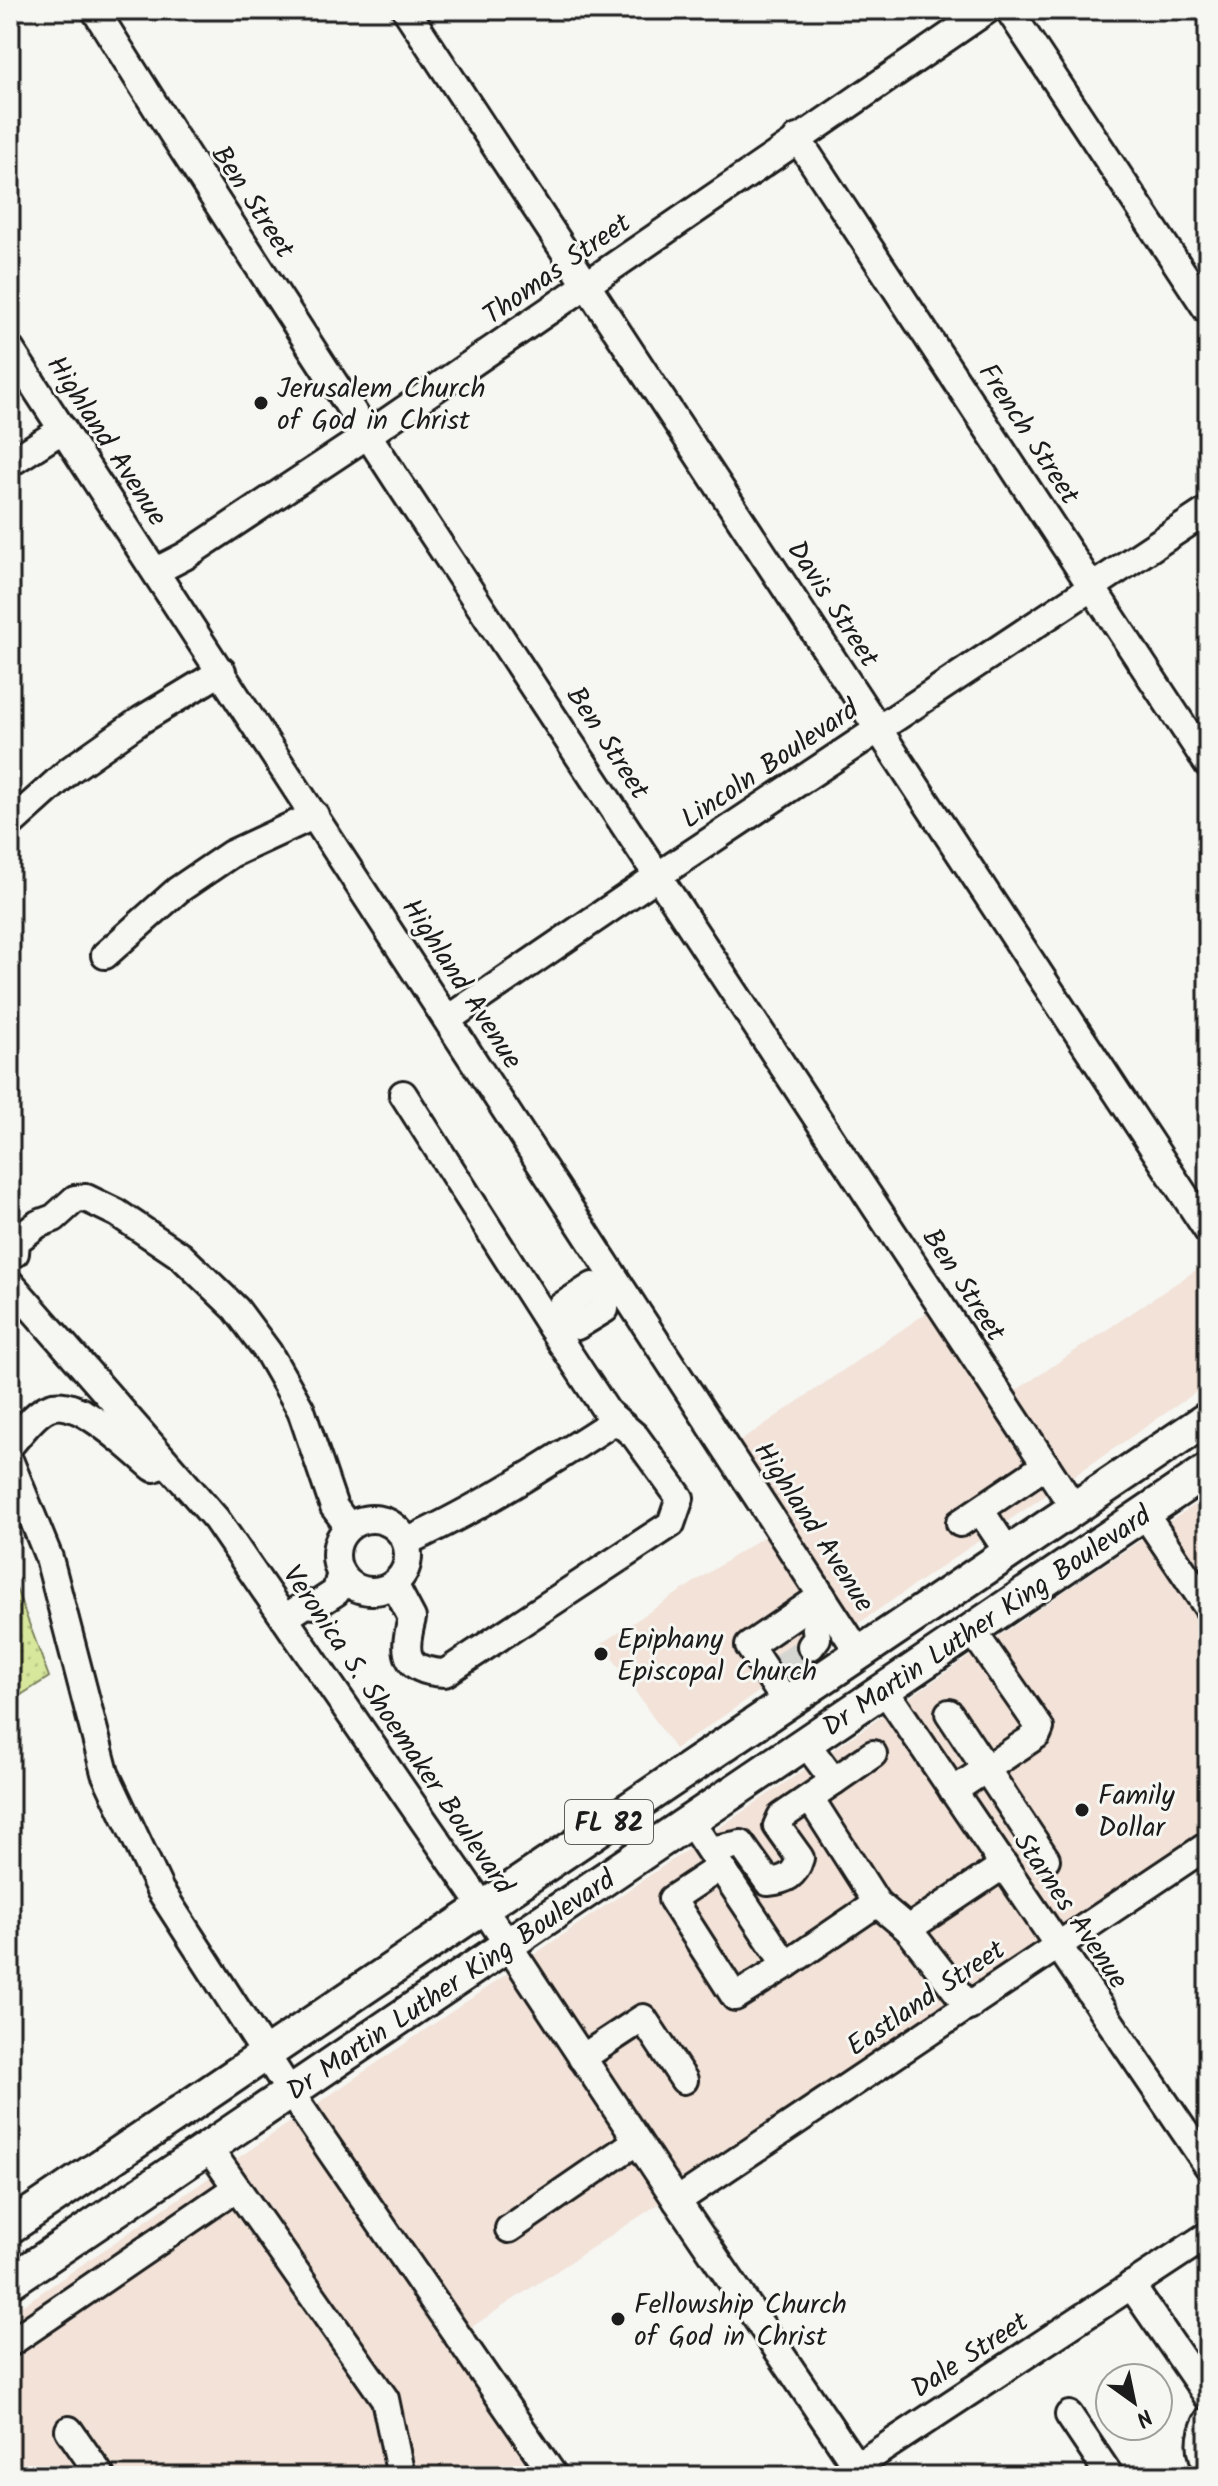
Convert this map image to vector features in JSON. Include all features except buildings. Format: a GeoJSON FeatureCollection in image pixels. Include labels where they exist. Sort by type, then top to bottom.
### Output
{"type":"FeatureCollection","features":[{"type":"Feature","properties":{"kind":"main road","name":"Dr Martin Luther King Boulevard"},"geometry":{"type":"LineString","coordinates":[[10,2227],[1208,1418]]}},
{"type":"Feature","properties":{"kind":"main road","name":"Dr Martin Luther King Boulevard"},"geometry":{"type":"LineString","coordinates":[[10,2282],[1208,1470]]}},
{"type":"Feature","properties":{"kind":"main road"},"geometry":{"type":"LineString","coordinates":[[884,1689],[897,1657],[967,1605],[977,1575]]}},
{"type":"Feature","properties":{"kind":"main road"},"geometry":{"type":"LineString","coordinates":[[837,1721],[859,1680],[859,1653]]}},
{"type":"Feature","properties":{"kind":"street","name":"Ben Street"},"geometry":{"type":"LineString","coordinates":[[95,10],[176,139],[1074,1508]]}},
{"type":"Feature","properties":{"kind":"street","name":"Davis Street"},"geometry":{"type":"LineString","coordinates":[[406,10],[1208,1231]]}},
{"type":"Feature","properties":{"kind":"street","name":"Thomas Street"},"geometry":{"type":"LineString","coordinates":[[156,571],[185,556],[369,434],[987,10]]}},
{"type":"Feature","properties":{"kind":"street"},"geometry":{"type":"LineString","coordinates":[[1009,10],[1208,311]]}},
{"type":"Feature","properties":{"kind":"street","name":"French Street"},"geometry":{"type":"LineString","coordinates":[[797,138],[1208,764]]}},
{"type":"Feature","properties":{"kind":"street","name":"Highland Avenue"},"geometry":{"type":"LineString","coordinates":[[10,349],[448,1019],[613,1288],[818,1599],[859,1653]]}},
{"type":"Feature","properties":{"kind":"street"},"geometry":{"type":"LineString","coordinates":[[10,463],[63,429]]}},
{"type":"Feature","properties":{"kind":"street","name":"Lincoln Boulevard"},"geometry":{"type":"LineString","coordinates":[[448,1019],[1208,510]]}},
{"type":"Feature","properties":{"kind":"street"},"geometry":{"type":"LineString","coordinates":[[10,824],[70,770],[141,720],[222,671]]}},
{"type":"Feature","properties":{"kind":"street"},"geometry":{"type":"LineString","coordinates":[[105,955],[178,890],[231,854],[315,815]]}},
{"type":"Feature","properties":{"kind":"street"},"geometry":{"type":"LineString","coordinates":[[394,1584],[412,1618],[405,1646],[411,1661],[427,1672],[445,1673],[671,1524],[680,1498],[635,1436],[607,1412],[555,1324],[403,1094]]}},
{"type":"Feature","properties":{"kind":"street"},"geometry":{"type":"LineString","coordinates":[[13,1255],[16,1241],[38,1224],[54,1218],[75,1199],[86,1198],[117,1213],[181,1256],[236,1309],[268,1352],[301,1410],[334,1507],[349,1527]]}},
{"type":"Feature","properties":{"kind":"street","name":"Veronica S. Shoemaker Boulevard"},"geometry":{"type":"LineString","coordinates":[[10,1283],[295,1611],[507,1945],[853,2473]]}},
{"type":"Feature","properties":{"kind":"street"},"geometry":{"type":"LineString","coordinates":[[555,1324],[562,1306],[593,1286],[613,1288]]}},
{"type":"Feature","properties":{"kind":"street"},"geometry":{"type":"LineString","coordinates":[[10,1445],[37,1415],[51,1406],[66,1406],[95,1419],[216,1519]]}},
{"type":"Feature","properties":{"kind":"street"},"geometry":{"type":"LineString","coordinates":[[406,1542],[453,1521],[616,1420]]}},
{"type":"Feature","properties":{"kind":"street"},"geometry":{"type":"LineString","coordinates":[[10,1462],[49,1558],[105,1773],[160,1890],[290,2092],[554,2476]]}},
{"type":"Feature","properties":{"kind":"street"},"geometry":{"type":"LineString","coordinates":[[1008,1552],[970,1516],[1046,1465]]}},
{"type":"Feature","properties":{"kind":"street"},"geometry":{"type":"LineString","coordinates":[[1144,1513],[1208,1608]]}},
{"type":"Feature","properties":{"kind":"street"},"geometry":{"type":"LineString","coordinates":[[381,1519],[392,1524],[406,1542],[407,1565],[394,1584],[370,1591],[358,1589],[342,1579],[336,1548],[341,1536],[358,1521],[381,1519]]}},
{"type":"Feature","properties":{"kind":"street"},"geometry":{"type":"LineString","coordinates":[[295,1611],[316,1605],[336,1592],[342,1579]]}},
{"type":"Feature","properties":{"kind":"street"},"geometry":{"type":"LineString","coordinates":[[811,1646],[817,1638],[818,1599]]}},
{"type":"Feature","properties":{"kind":"street"},"geometry":{"type":"LineString","coordinates":[[786,1702],[773,1672],[749,1646],[818,1599]]}},
{"type":"Feature","properties":{"kind":"street"},"geometry":{"type":"LineString","coordinates":[[953,1791],[1037,1735],[1040,1728],[972,1630]]}},
{"type":"Feature","properties":{"kind":"street","name":"Starnes Avenue"},"geometry":{"type":"LineString","coordinates":[[884,1689],[1208,2166]]}},
{"type":"Feature","properties":{"kind":"street"},"geometry":{"type":"LineString","coordinates":[[949,1713],[1046,1859]]}},
{"type":"Feature","properties":{"kind":"street"},"geometry":{"type":"LineString","coordinates":[[805,1742],[834,1781]]}},
{"type":"Feature","properties":{"kind":"street"},"geometry":{"type":"LineString","coordinates":[[873,1754],[781,1817],[777,1826],[800,1858],[796,1871],[783,1881],[768,1882],[741,1844],[715,1858],[672,1899],[735,1997],[877,1903]]}},
{"type":"Feature","properties":{"kind":"street"},"geometry":{"type":"LineString","coordinates":[[810,1798],[877,1903],[908,1929],[969,2007]]}},
{"type":"Feature","properties":{"kind":"street"},"geometry":{"type":"LineString","coordinates":[[689,1821],[786,1965]]}},
{"type":"Feature","properties":{"kind":"street"},"geometry":{"type":"LineString","coordinates":[[908,1929],[998,1856],[1024,1825]]}},
{"type":"Feature","properties":{"kind":"street","name":"Eastland Street"},"geometry":{"type":"LineString","coordinates":[[677,2201],[1208,1845]]}},
{"type":"Feature","properties":{"kind":"street"},"geometry":{"type":"LineString","coordinates":[[582,2058],[643,2018],[684,2080]]}},
{"type":"Feature","properties":{"kind":"street"},"geometry":{"type":"LineString","coordinates":[[509,2229],[637,2141]]}},
{"type":"Feature","properties":{"kind":"street"},"geometry":{"type":"LineString","coordinates":[[208,2147],[385,2399],[401,2476]]}},
{"type":"Feature","properties":{"kind":"street"},"geometry":{"type":"LineString","coordinates":[[10,2343],[236,2188]]}},
{"type":"Feature","properties":{"kind":"street","name":"Dale Street"},"geometry":{"type":"LineString","coordinates":[[853,2473],[1208,2235]]}},
{"type":"Feature","properties":{"kind":"street"},"geometry":{"type":"LineString","coordinates":[[1131,2285],[1208,2397]]}},
{"type":"Feature","properties":{"kind":"street"},"geometry":{"type":"LineString","coordinates":[[1069,2415],[1110,2476]]}},
{"type":"Feature","properties":{"kind":"street"},"geometry":{"type":"LineString","coordinates":[[1202,2470],[1200,2442],[1208,2420]]}},
{"type":"Feature","properties":{"kind":"street"},"geometry":{"type":"LineString","coordinates":[[69,2430],[101,2476]]}},
{"type":"Feature","properties":{"kind":"shaded area"},"geometry":{"type":"Polygon","coordinates":[[[1208,1262],[1208,1384],[675,1749],[602,1643],[769,1533],[719,1456],[929,1311],[993,1406],[1208,1262]]]}},
{"type":"Feature","properties":{"kind":"shaded area"},"geometry":{"type":"Polygon","coordinates":[[[1208,1496],[1208,1842],[682,2188],[529,1958],[1208,1496]]]}},
{"type":"Feature","properties":{"kind":"shaded area"},"geometry":{"type":"Polygon","coordinates":[[[511,1971],[663,2201],[467,2330],[314,2106],[511,1971]]]}},
{"type":"Feature","properties":{"kind":"shaded area"},"geometry":{"type":"Polygon","coordinates":[[[295,2119],[540,2476],[10,2476],[10,2314],[295,2119]]]}},
{"type":"Feature","properties":{"kind":"green space"},"geometry":{"type":"Polygon","coordinates":[[[10,1572],[49,1677],[10,1702],[10,1572]]]}},
{"type":"Feature","properties":{"kind":"tunnel"},"geometry":{"type":"LineString","coordinates":[[779,1668],[811,1646]]}},
{"type":"Feature","properties":{"kind":"place","name":"Jerusalem Church of God in Christ"},"geometry":{"type":"Point","coordinates":[261,403]}},
{"type":"Feature","properties":{"kind":"place","name":"Epiphany Episcopal Church"},"geometry":{"type":"Point","coordinates":[601,1654]}},
{"type":"Feature","properties":{"kind":"place","name":"Family Dollar"},"geometry":{"type":"Point","coordinates":[1082,1810]}},
{"type":"Feature","properties":{"kind":"place","name":"Fellowship Church of God in Christ"},"geometry":{"type":"Point","coordinates":[618,2319]}}]}
